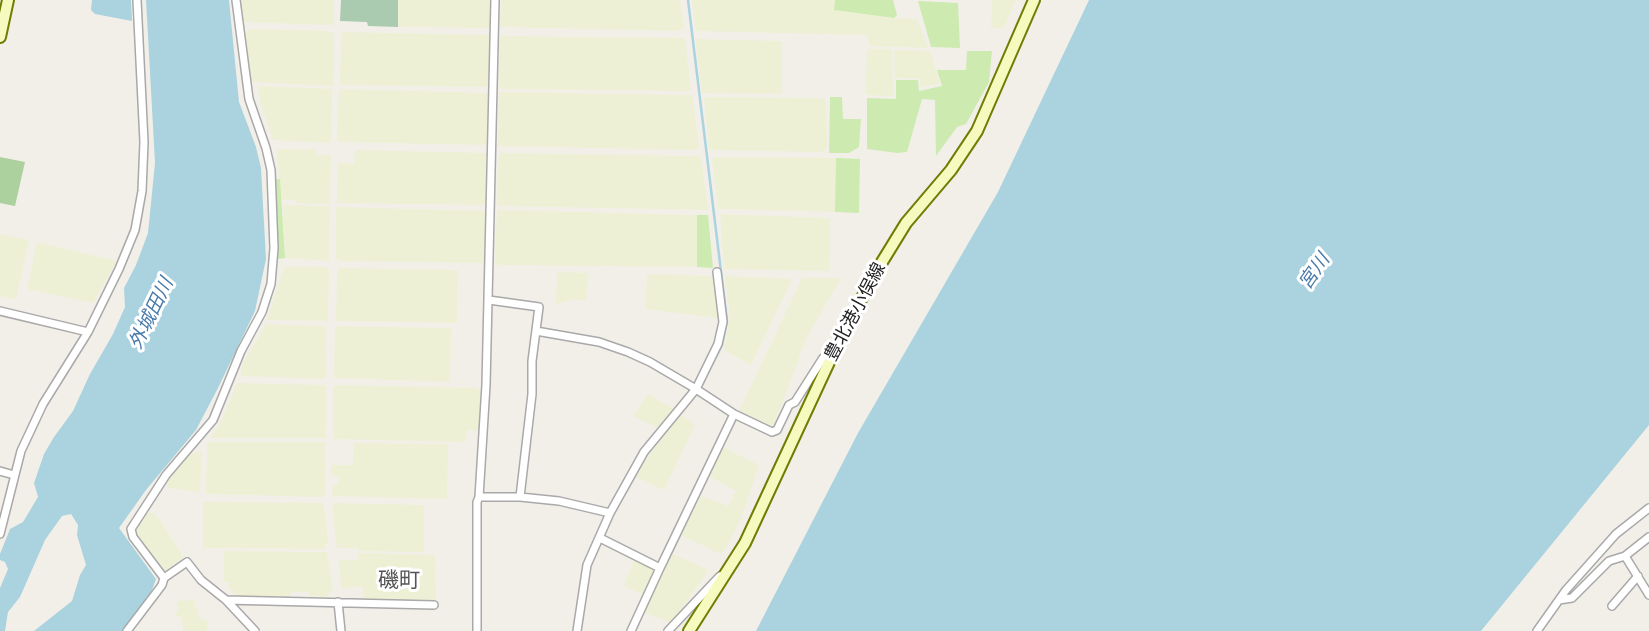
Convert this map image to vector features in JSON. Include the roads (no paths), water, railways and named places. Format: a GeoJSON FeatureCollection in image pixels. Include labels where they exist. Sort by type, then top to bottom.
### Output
{"type":"FeatureCollection","features":[{"type":"Feature","properties":{"kind":"main road"},"geometry":{"type":"LineString","coordinates":[[0,37],[8,0]]}},
{"type":"Feature","properties":{"kind":"main road","name":"豊北港小俣線"},"geometry":{"type":"LineString","coordinates":[[688,631],[737,558],[837,345],[874,275],[906,223],[969,145],[1034,0]]}},
{"type":"Feature","properties":{"kind":"street"},"geometry":{"type":"LineString","coordinates":[[0,534],[21,452],[43,404],[88,332],[119,270],[135,230],[142,191],[144,142],[137,0]]}},
{"type":"Feature","properties":{"kind":"street"},"geometry":{"type":"LineString","coordinates":[[164,578],[133,537],[131,529],[166,475],[216,414],[240,351],[262,312],[271,284],[271,170],[249,99],[236,0]]}},
{"type":"Feature","properties":{"kind":"street"},"geometry":{"type":"LineString","coordinates":[[477,631],[477,502],[489,300],[495,0]]}},
{"type":"Feature","properties":{"kind":"street"},"geometry":{"type":"LineString","coordinates":[[577,631],[587,565],[610,513],[644,452],[696,389],[721,338],[723,322],[717,272]]}},
{"type":"Feature","properties":{"kind":"street"},"geometry":{"type":"LineString","coordinates":[[489,300],[539,307],[520,497]]}},
{"type":"Feature","properties":{"kind":"street"},"geometry":{"type":"LineString","coordinates":[[0,311],[88,332]]}},
{"type":"Feature","properties":{"kind":"street"},"geometry":{"type":"LineString","coordinates":[[536,331],[599,342],[628,352],[650,362],[734,414],[772,432],[777,430],[789,405],[795,402],[822,358],[837,345]]}},
{"type":"Feature","properties":{"kind":"street"},"geometry":{"type":"LineString","coordinates":[[631,631],[734,414]]}},
{"type":"Feature","properties":{"kind":"street"},"geometry":{"type":"LineString","coordinates":[[0,471],[14,475]]}},
{"type":"Feature","properties":{"kind":"street"},"geometry":{"type":"LineString","coordinates":[[479,497],[559,501],[610,513]]}},
{"type":"Feature","properties":{"kind":"street"},"geometry":{"type":"LineString","coordinates":[[1537,631],[1559,600],[1616,534],[1649,508]]}},
{"type":"Feature","properties":{"kind":"street"},"geometry":{"type":"LineString","coordinates":[[1559,600],[1572,598],[1609,561],[1625,556],[1649,537]]}},
{"type":"Feature","properties":{"kind":"street"},"geometry":{"type":"LineString","coordinates":[[600,538],[660,568]]}},
{"type":"Feature","properties":{"kind":"street"},"geometry":{"type":"LineString","coordinates":[[1625,556],[1649,595]]}},
{"type":"Feature","properties":{"kind":"street"},"geometry":{"type":"LineString","coordinates":[[667,631],[737,558]]}},
{"type":"Feature","properties":{"kind":"street"},"geometry":{"type":"LineString","coordinates":[[127,631],[164,578],[187,562],[201,580],[226,600],[254,631]]}},
{"type":"Feature","properties":{"kind":"street"},"geometry":{"type":"LineString","coordinates":[[1612,606],[1638,576]]}},
{"type":"Feature","properties":{"kind":"street"},"geometry":{"type":"LineString","coordinates":[[226,600],[434,605]]}},
{"type":"Feature","properties":{"kind":"street"},"geometry":{"type":"LineString","coordinates":[[338,601],[341,631]]}},
{"type":"Feature","properties":{"kind":"water"},"geometry":{"type":"Polygon","coordinates":[[[92,0],[131,0],[132,21],[95,14],[91,10],[92,0]]]}},
{"type":"Feature","properties":{"kind":"water","name":"外城田川"},"geometry":{"type":"Polygon","coordinates":[[[146,0],[229,0],[239,102],[261,168],[266,259],[255,311],[196,430],[146,490],[119,528],[156,579],[152,590],[123,631],[34,631],[72,601],[86,565],[77,535],[78,525],[71,514],[62,516],[45,540],[20,597],[8,612],[5,631],[0,631],[0,588],[8,569],[5,562],[0,560],[0,554],[10,529],[23,522],[38,497],[34,483],[44,454],[73,411],[113,334],[125,307],[124,288],[148,233],[155,163],[146,0]]]}},
{"type":"Feature","properties":{"kind":"water","name":"宮川"},"geometry":{"type":"Polygon","coordinates":[[[1089,0],[1649,0],[1649,425],[1481,631],[756,631],[858,433],[998,192],[1089,0]]]}},
{"type":"Feature","properties":{"kind":"waterway"},"geometry":{"type":"LineString","coordinates":[[688,0],[727,321],[722,345],[709,370]]}},
{"type":"Feature","properties":{"kind":"district","name":"磯町"},"geometry":{"type":"Point","coordinates":[399,581]}}]}
